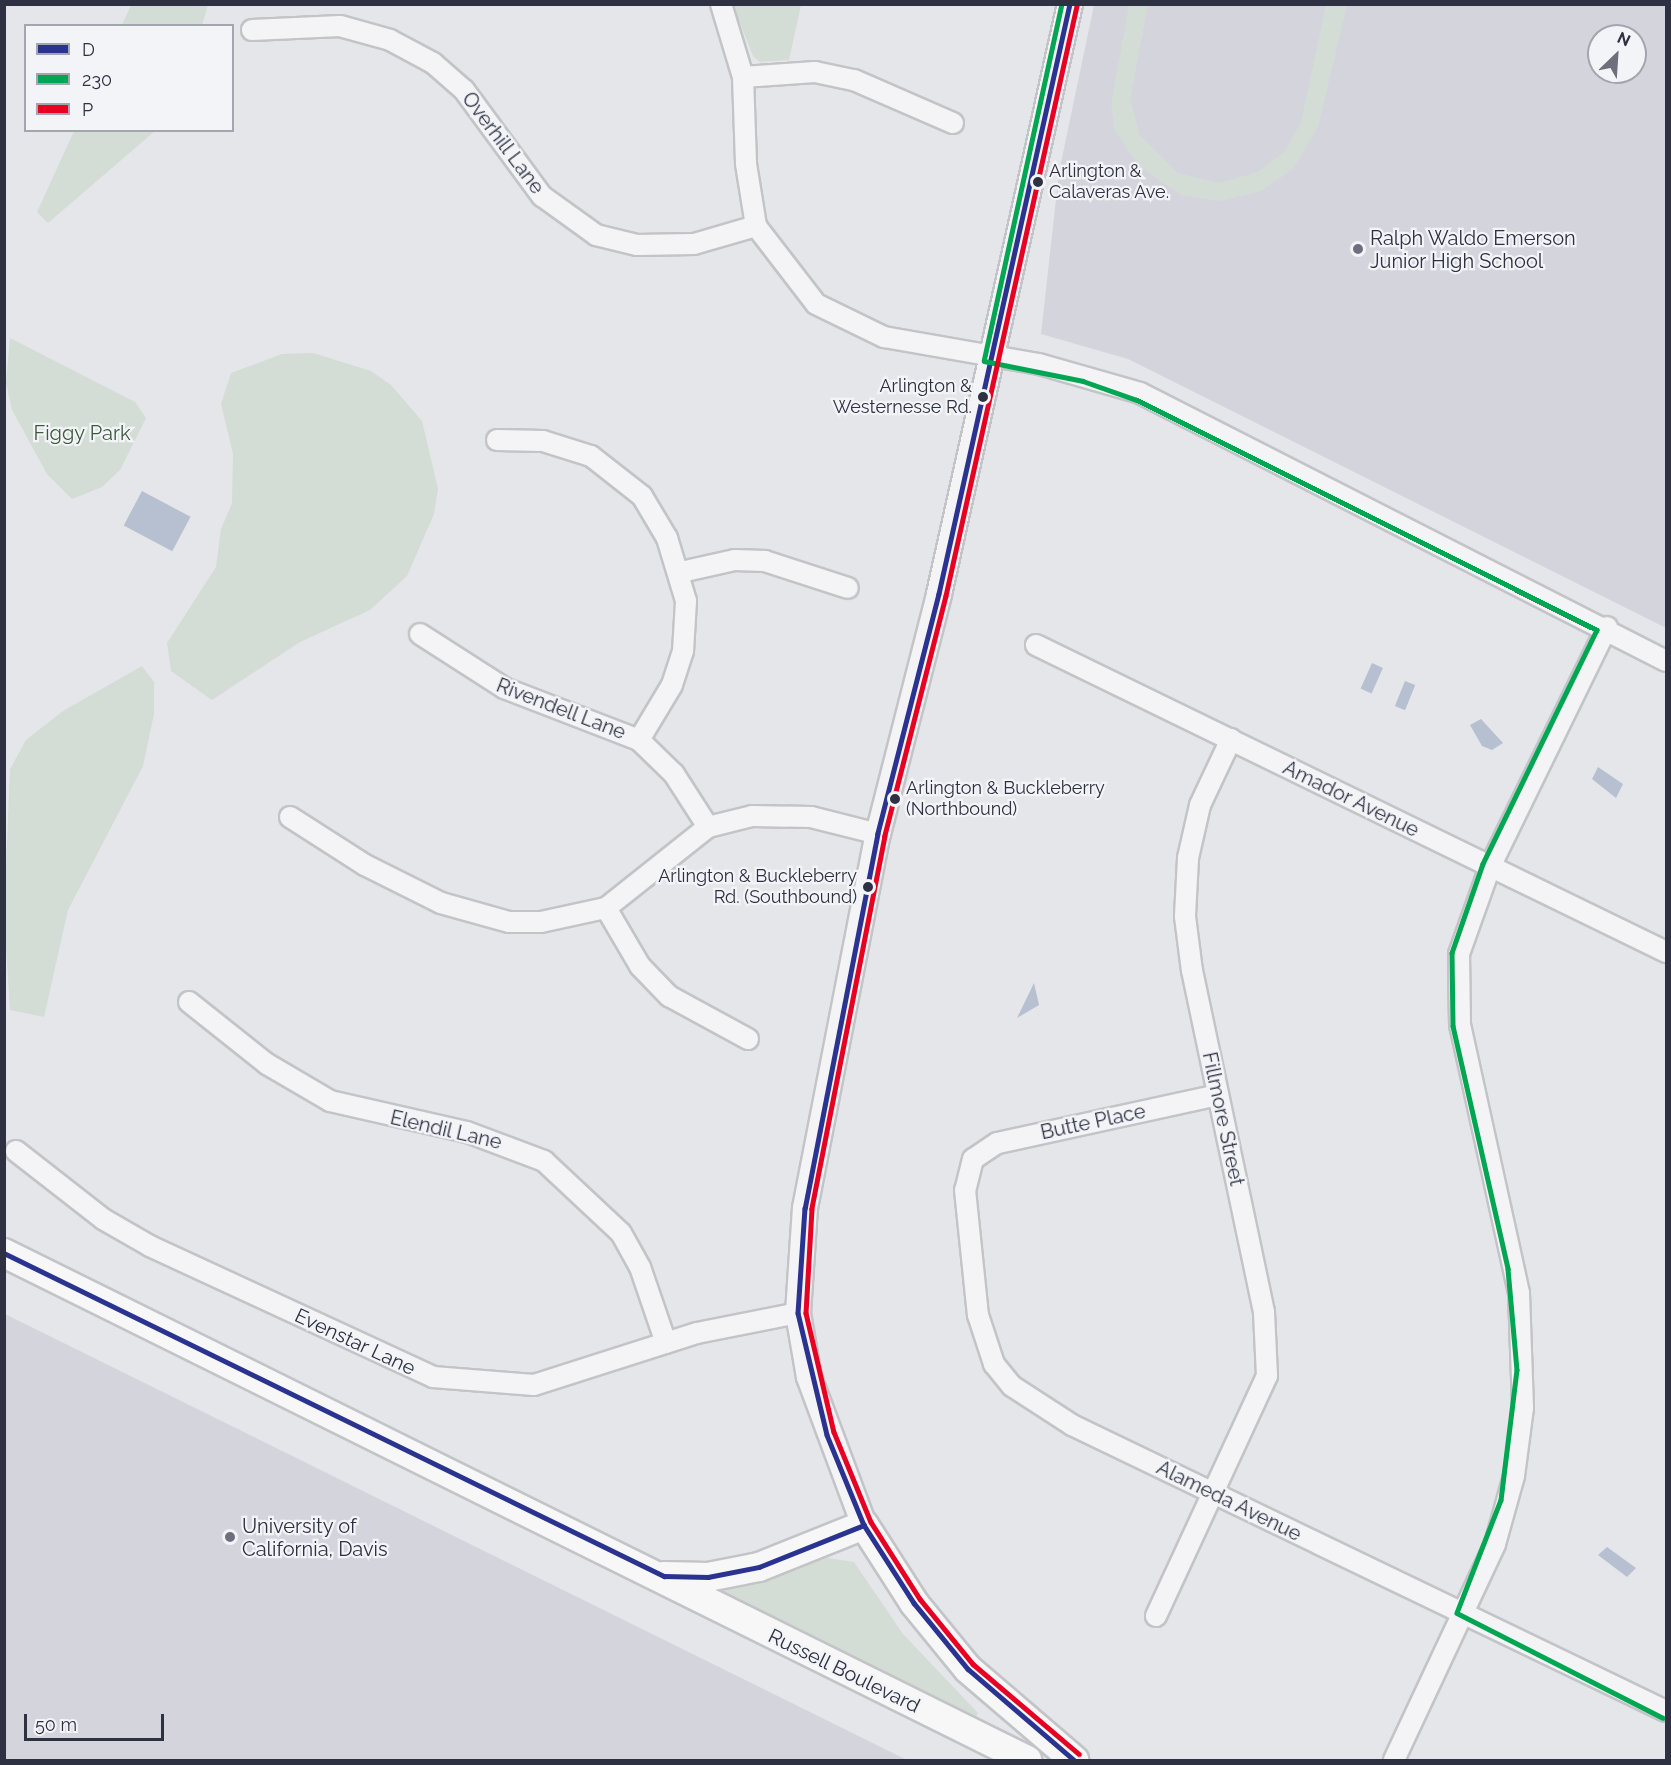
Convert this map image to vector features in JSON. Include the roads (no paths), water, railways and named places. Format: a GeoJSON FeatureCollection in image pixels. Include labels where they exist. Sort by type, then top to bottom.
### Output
{"type":"FeatureCollection","features":[{"type":"Feature","properties":{"kind":"main road","name":"Russell Boulevard"},"geometry":{"type":"LineString","coordinates":[[4,1253],[664,1576],[697,1599],[1027,1761]]}},
{"type":"Feature","properties":{"kind":"main road"},"geometry":{"type":"LineString","coordinates":[[664,1576],[752,1569],[864,1525],[914,1603],[968,1669],[1074,1761]]}},
{"type":"Feature","properties":{"kind":"street"},"geometry":{"type":"LineString","coordinates":[[722,4],[743,77],[746,164],[756,226],[816,304],[854,327],[990,357],[1085,374],[1140,393],[1607,627],[1666,660]]}},
{"type":"Feature","properties":{"kind":"street"},"geometry":{"type":"LineString","coordinates":[[864,1525],[818,1406],[798,1313],[805,1208],[878,834],[939,594],[1070,4]]}},
{"type":"Feature","properties":{"kind":"street","name":"Overhill Lane"},"geometry":{"type":"LineString","coordinates":[[252,30],[340,26],[390,40],[433,63],[464,90],[542,196],[596,235],[637,245],[694,244],[756,226]]}},
{"type":"Feature","properties":{"kind":"street"},"geometry":{"type":"LineString","coordinates":[[743,77],[815,72],[854,80],[953,123]]}},
{"type":"Feature","properties":{"kind":"street"},"geometry":{"type":"LineString","coordinates":[[497,440],[543,441],[591,456],[624,478],[658,520],[681,572],[686,623],[681,660],[639,740]]}},
{"type":"Feature","properties":{"kind":"street"},"geometry":{"type":"LineString","coordinates":[[681,572],[735,560],[765,561],[848,588]]}},
{"type":"Feature","properties":{"kind":"street"},"geometry":{"type":"LineString","coordinates":[[1394,1761],[1464,1613],[1508,1502],[1525,1370],[1515,1268],[1456,993],[1462,936],[1490,867],[1607,627]]}},
{"type":"Feature","properties":{"kind":"street","name":"Rivendell Lane"},"geometry":{"type":"LineString","coordinates":[[420,634],[504,688],[639,740],[674,774],[708,827]]}},
{"type":"Feature","properties":{"kind":"street","name":"Amador Avenue"},"geometry":{"type":"LineString","coordinates":[[1036,645],[1666,952]]}},
{"type":"Feature","properties":{"kind":"street","name":"Fillmore Street"},"geometry":{"type":"LineString","coordinates":[[1156,1616],[1216,1494],[1267,1376],[1269,1342],[1191,971],[1185,892],[1200,805],[1231,739]]}},
{"type":"Feature","properties":{"kind":"street"},"geometry":{"type":"LineString","coordinates":[[290,817],[365,865],[480,917],[541,922],[606,908],[708,827],[752,816],[790,814],[878,834]]}},
{"type":"Feature","properties":{"kind":"street"},"geometry":{"type":"LineString","coordinates":[[606,908],[640,966],[669,996],[748,1039]]}},
{"type":"Feature","properties":{"kind":"street","name":"Elendil Lane"},"geometry":{"type":"LineString","coordinates":[[189,1002],[267,1064],[330,1101],[467,1132],[544,1161],[621,1233],[640,1267],[666,1343]]}},
{"type":"Feature","properties":{"kind":"street","name":"Butte Place"},"geometry":{"type":"LineString","coordinates":[[973,1159],[997,1143],[1218,1095]]}},
{"type":"Feature","properties":{"kind":"street","name":"Evenstar Lane"},"geometry":{"type":"LineString","coordinates":[[16,1151],[103,1219],[150,1245],[433,1377],[534,1385],[666,1343],[798,1313]]}},
{"type":"Feature","properties":{"kind":"street","name":"Alameda Avenue"},"geometry":{"type":"LineString","coordinates":[[973,1159],[965,1190],[982,1338],[994,1364],[1038,1406],[1666,1711]]}},
{"type":"Feature","properties":{"kind":"water"},"geometry":{"type":"Polygon","coordinates":[[[142,491],[191,517],[172,551],[124,525],[142,491]]]}},
{"type":"Feature","properties":{"kind":"water"},"geometry":{"type":"Polygon","coordinates":[[[1372,663],[1383,668],[1372,693],[1361,689],[1372,663]]]}},
{"type":"Feature","properties":{"kind":"water"},"geometry":{"type":"Polygon","coordinates":[[[1405,681],[1415,685],[1405,710],[1395,706],[1405,681]]]}},
{"type":"Feature","properties":{"kind":"water"},"geometry":{"type":"Polygon","coordinates":[[[1481,719],[1503,743],[1492,750],[1482,746],[1470,725],[1481,719]]]}},
{"type":"Feature","properties":{"kind":"water"},"geometry":{"type":"Polygon","coordinates":[[[1598,767],[1623,784],[1616,798],[1592,779],[1598,767]]]}},
{"type":"Feature","properties":{"kind":"water"},"geometry":{"type":"Polygon","coordinates":[[[1034,983],[1039,1005],[1017,1018],[1034,983]]]}},
{"type":"Feature","properties":{"kind":"water"},"geometry":{"type":"Polygon","coordinates":[[[1607,1547],[1636,1568],[1627,1577],[1598,1555],[1607,1547]]]}},
{"type":"Feature","properties":{"kind":"place","name":"Arlington & Calaveras Ave."},"geometry":{"type":"Point","coordinates":[1038,182]}},
{"type":"Feature","properties":{"kind":"place","name":"Ralph Waldo Emerson Junior High School"},"geometry":{"type":"Point","coordinates":[1358,249]}},
{"type":"Feature","properties":{"kind":"place","name":"Arlington & Westernesse Rd."},"geometry":{"type":"Point","coordinates":[983,397]}},
{"type":"Feature","properties":{"kind":"place","name":"Arlington & Buckleberry (Northbound)"},"geometry":{"type":"Point","coordinates":[895,799]}},
{"type":"Feature","properties":{"kind":"place","name":"Arlington & Buckleberry Rd. (Southbound)"},"geometry":{"type":"Point","coordinates":[868,887]}},
{"type":"Feature","properties":{"kind":"place","name":"University of California, Davis"},"geometry":{"type":"Point","coordinates":[230,1537]}},
{"type":"Feature","properties":{"kind":"park label","name":"Figgy Park"},"geometry":{"type":"Point","coordinates":[82,433]}}]}
